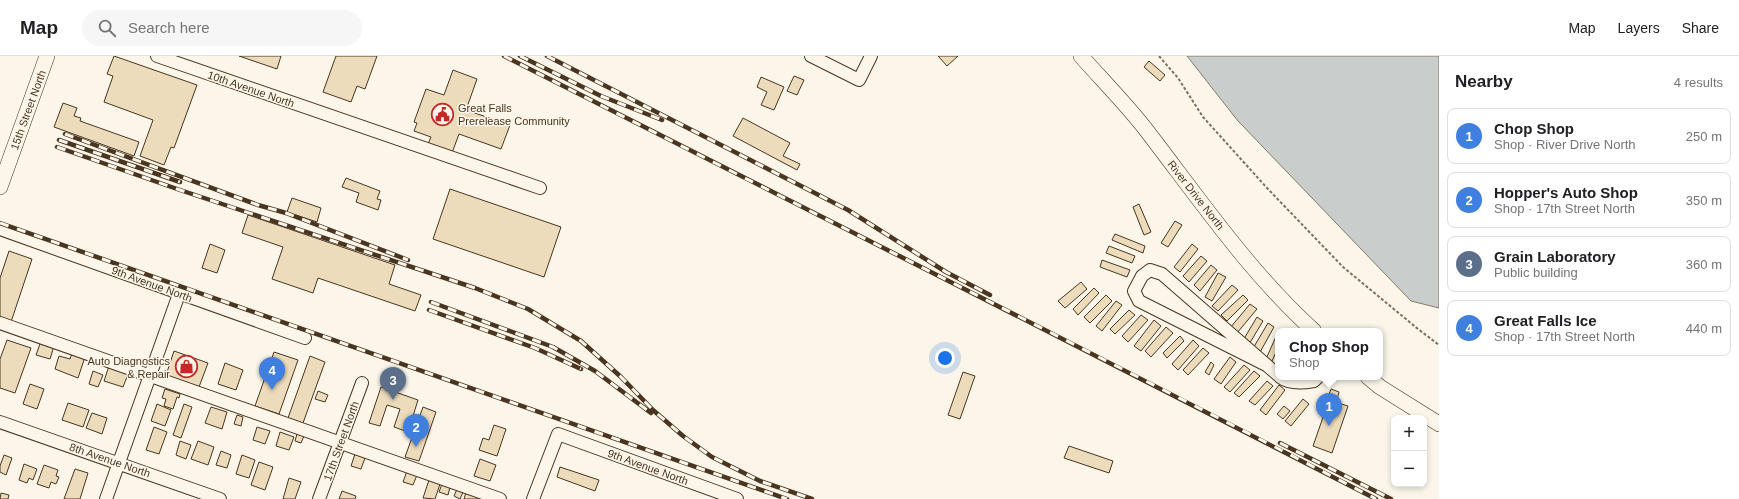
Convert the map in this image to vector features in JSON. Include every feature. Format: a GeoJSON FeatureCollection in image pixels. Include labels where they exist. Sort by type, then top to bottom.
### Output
{"type":"FeatureCollection","features":[{"type":"Feature","properties":{"kind":"main road","name":"15th Street North"},"geometry":{"type":"LineString","coordinates":[[0,187],[47,56]]}},
{"type":"Feature","properties":{"kind":"main road","name":"River Drive North"},"geometry":{"type":"LineString","coordinates":[[1081,56],[1146,130],[1233,243],[1267,284],[1311,328]]}},
{"type":"Feature","properties":{"kind":"main road"},"geometry":{"type":"LineString","coordinates":[[1372,380],[1380,387],[1439,424]]}},
{"type":"Feature","properties":{"kind":"street","name":"10th Avenue North"},"geometry":{"type":"LineString","coordinates":[[157,56],[540,188]]}},
{"type":"Feature","properties":{"kind":"street"},"geometry":{"type":"LineString","coordinates":[[811,56],[858,80],[871,56]]}},
{"type":"Feature","properties":{"kind":"street","name":"9th Avenue North"},"geometry":{"type":"LineString","coordinates":[[0,229],[305,338]]}},
{"type":"Feature","properties":{"kind":"street"},"geometry":{"type":"LineString","coordinates":[[1266,365],[1139,302],[1134,290],[1142,276],[1150,270],[1162,274],[1275,373]]}},
{"type":"Feature","properties":{"kind":"street"},"geometry":{"type":"LineString","coordinates":[[106,499],[179,294]]}},
{"type":"Feature","properties":{"kind":"street"},"geometry":{"type":"LineString","coordinates":[[0,323],[500,499]]}},
{"type":"Feature","properties":{"kind":"street"},"geometry":{"type":"LineString","coordinates":[[1286,380],[1300,383],[1315,380]]}},
{"type":"Feature","properties":{"kind":"street","name":"17th Street North"},"geometry":{"type":"LineString","coordinates":[[319,499],[362,383]]}},
{"type":"Feature","properties":{"kind":"street","name":"8th Avenue North"},"geometry":{"type":"LineString","coordinates":[[0,422],[220,499]]}},
{"type":"Feature","properties":{"kind":"street","name":"9th Avenue North"},"geometry":{"type":"LineString","coordinates":[[533,499],[558,434],[737,499]]}},
{"type":"Feature","properties":{"kind":"path"},"geometry":{"type":"LineString","coordinates":[[1159,56],[1178,78],[1203,117],[1267,188],[1343,267],[1439,345]]}},
{"type":"Feature","properties":{"kind":"shaded area"},"geometry":{"type":"Polygon","coordinates":[[[1187,56],[1439,56],[1439,308],[1411,301],[1238,121],[1187,56]]]}},
{"type":"Feature","properties":{"kind":"building"},"geometry":{"type":"Polygon","coordinates":[[[114,56],[197,85],[174,148],[171,147],[164,165],[140,156],[153,120],[104,102],[113,76],[107,74],[114,56]]]}},
{"type":"Feature","properties":{"kind":"building"},"geometry":{"type":"Polygon","coordinates":[[[239,56],[281,56],[277,69],[239,56]]]}},
{"type":"Feature","properties":{"kind":"building"},"geometry":{"type":"Polygon","coordinates":[[[336,56],[377,56],[365,89],[357,86],[351,102],[323,92],[336,56]]]}},
{"type":"Feature","properties":{"kind":"building"},"geometry":{"type":"Polygon","coordinates":[[[938,56],[958,56],[947,66],[938,56]]]}},
{"type":"Feature","properties":{"kind":"building"},"geometry":{"type":"Polygon","coordinates":[[[1149,61],[1165,75],[1160,81],[1144,67],[1149,61]]]}},
{"type":"Feature","properties":{"kind":"building"},"geometry":{"type":"Polygon","coordinates":[[[453,70],[477,79],[466,110],[510,125],[501,149],[459,134],[452,153],[428,144],[431,137],[414,131],[417,123],[414,122],[426,89],[444,95],[453,70]]]}},
{"type":"Feature","properties":{"kind":"building"},"geometry":{"type":"Polygon","coordinates":[[[794,76],[804,80],[797,95],[787,91],[794,76]]]}},
{"type":"Feature","properties":{"kind":"building"},"geometry":{"type":"Polygon","coordinates":[[[761,77],[784,87],[774,110],[761,105],[767,92],[757,87],[761,77]]]}},
{"type":"Feature","properties":{"kind":"building"},"geometry":{"type":"Polygon","coordinates":[[[63,103],[77,108],[74,116],[81,118],[80,121],[139,142],[134,156],[54,127],[63,103]]]}},
{"type":"Feature","properties":{"kind":"building"},"geometry":{"type":"Polygon","coordinates":[[[743,118],[790,143],[783,156],[800,164],[797,170],[733,136],[743,118]]]}},
{"type":"Feature","properties":{"kind":"building"},"geometry":{"type":"Polygon","coordinates":[[[346,178],[380,191],[377,199],[381,200],[378,210],[356,202],[359,193],[342,187],[346,178]]]}},
{"type":"Feature","properties":{"kind":"building"},"geometry":{"type":"Polygon","coordinates":[[[450,189],[561,227],[544,277],[433,239],[450,189]]]}},
{"type":"Feature","properties":{"kind":"building"},"geometry":{"type":"Polygon","coordinates":[[[292,198],[321,208],[317,222],[287,212],[292,198]]]}},
{"type":"Feature","properties":{"kind":"building"},"geometry":{"type":"Polygon","coordinates":[[[1139,204],[1151,232],[1144,235],[1133,207],[1139,204]]]}},
{"type":"Feature","properties":{"kind":"building"},"geometry":{"type":"Polygon","coordinates":[[[248,215],[395,265],[389,284],[421,295],[415,311],[318,278],[313,293],[272,279],[283,247],[242,233],[248,215]]]}},
{"type":"Feature","properties":{"kind":"building"},"geometry":{"type":"Polygon","coordinates":[[[1175,221],[1182,225],[1168,247],[1161,243],[1175,221]]]}},
{"type":"Feature","properties":{"kind":"building"},"geometry":{"type":"Polygon","coordinates":[[[1115,234],[1145,246],[1143,253],[1112,240],[1115,234]]]}},
{"type":"Feature","properties":{"kind":"building"},"geometry":{"type":"Polygon","coordinates":[[[210,244],[225,250],[217,273],[202,268],[210,244]]]}},
{"type":"Feature","properties":{"kind":"building"},"geometry":{"type":"Polygon","coordinates":[[[1192,244],[1198,249],[1180,272],[1174,267],[1192,244]]]}},
{"type":"Feature","properties":{"kind":"building"},"geometry":{"type":"Polygon","coordinates":[[[1109,246],[1135,256],[1132,263],[1106,253],[1109,246]]]}},
{"type":"Feature","properties":{"kind":"building"},"geometry":{"type":"Polygon","coordinates":[[[9,251],[32,259],[11,322],[0,318],[0,278],[9,251]]]}},
{"type":"Feature","properties":{"kind":"building"},"geometry":{"type":"Polygon","coordinates":[[[1201,256],[1207,261],[1189,282],[1183,276],[1201,256]]]}},
{"type":"Feature","properties":{"kind":"building"},"geometry":{"type":"Polygon","coordinates":[[[1102,260],[1130,270],[1127,277],[1100,267],[1102,260]]]}},
{"type":"Feature","properties":{"kind":"building"},"geometry":{"type":"Polygon","coordinates":[[[1211,265],[1217,270],[1200,291],[1194,285],[1211,265]]]}},
{"type":"Feature","properties":{"kind":"building"},"geometry":{"type":"Polygon","coordinates":[[[1218,273],[1226,277],[1212,301],[1205,297],[1218,273]]]}},
{"type":"Feature","properties":{"kind":"building"},"geometry":{"type":"Polygon","coordinates":[[[1081,282],[1087,289],[1065,308],[1058,301],[1081,282]]]}},
{"type":"Feature","properties":{"kind":"building"},"geometry":{"type":"Polygon","coordinates":[[[1232,285],[1238,290],[1218,311],[1212,306],[1232,285]]]}},
{"type":"Feature","properties":{"kind":"building"},"geometry":{"type":"Polygon","coordinates":[[[1094,288],[1099,293],[1078,315],[1073,309],[1094,288]]]}},
{"type":"Feature","properties":{"kind":"building"},"geometry":{"type":"Polygon","coordinates":[[[1106,295],[1112,301],[1090,323],[1084,317],[1106,295]]]}},
{"type":"Feature","properties":{"kind":"building"},"geometry":{"type":"Polygon","coordinates":[[[1243,295],[1248,300],[1227,321],[1221,315],[1243,295]]]}},
{"type":"Feature","properties":{"kind":"building"},"geometry":{"type":"Polygon","coordinates":[[[1116,301],[1122,305],[1102,331],[1096,326],[1116,301]]]}},
{"type":"Feature","properties":{"kind":"building"},"geometry":{"type":"Polygon","coordinates":[[[1250,304],[1257,309],[1237,333],[1230,328],[1250,304]]]}},
{"type":"Feature","properties":{"kind":"building"},"geometry":{"type":"Polygon","coordinates":[[[1129,310],[1135,315],[1115,334],[1110,329],[1129,310]]]}},
{"type":"Feature","properties":{"kind":"building"},"geometry":{"type":"Polygon","coordinates":[[[1141,315],[1148,320],[1128,342],[1122,336],[1141,315]]]}},
{"type":"Feature","properties":{"kind":"building"},"geometry":{"type":"Polygon","coordinates":[[[1257,317],[1263,321],[1248,346],[1242,342],[1257,317]]]}},
{"type":"Feature","properties":{"kind":"building"},"geometry":{"type":"Polygon","coordinates":[[[1154,320],[1161,326],[1141,351],[1134,346],[1154,320]]]}},
{"type":"Feature","properties":{"kind":"building"},"geometry":{"type":"Polygon","coordinates":[[[1268,323],[1274,327],[1259,354],[1252,350],[1268,323]]]}},
{"type":"Feature","properties":{"kind":"building"},"geometry":{"type":"Polygon","coordinates":[[[1166,327],[1173,333],[1151,357],[1145,351],[1166,327]]]}},
{"type":"Feature","properties":{"kind":"building"},"geometry":{"type":"Polygon","coordinates":[[[1180,336],[1184,341],[1167,358],[1163,353],[1180,336]]]}},
{"type":"Feature","properties":{"kind":"building"},"geometry":{"type":"Polygon","coordinates":[[[1275,339],[1275,354],[1272,361],[1266,359],[1275,339]]]}},
{"type":"Feature","properties":{"kind":"building"},"geometry":{"type":"Polygon","coordinates":[[[7,340],[31,348],[15,393],[0,388],[0,359],[7,340]]]}},
{"type":"Feature","properties":{"kind":"building"},"geometry":{"type":"Polygon","coordinates":[[[1193,340],[1199,346],[1178,370],[1172,364],[1193,340]]]}},
{"type":"Feature","properties":{"kind":"building"},"geometry":{"type":"Polygon","coordinates":[[[41,341],[54,346],[50,359],[36,355],[41,341]]]}},
{"type":"Feature","properties":{"kind":"building"},"geometry":{"type":"Polygon","coordinates":[[[1203,348],[1209,353],[1188,375],[1183,370],[1203,348]]]}},
{"type":"Feature","properties":{"kind":"building"},"geometry":{"type":"Polygon","coordinates":[[[174,351],[208,363],[199,387],[166,375],[174,351]]]}},
{"type":"Feature","properties":{"kind":"building"},"geometry":{"type":"Polygon","coordinates":[[[274,352],[298,360],[279,414],[255,406],[274,352]]]}},
{"type":"Feature","properties":{"kind":"building"},"geometry":{"type":"Polygon","coordinates":[[[72,353],[85,357],[78,378],[55,369],[59,356],[70,359],[72,353]]]}},
{"type":"Feature","properties":{"kind":"building"},"geometry":{"type":"Polygon","coordinates":[[[310,356],[325,362],[303,423],[288,418],[310,356]]]}},
{"type":"Feature","properties":{"kind":"building"},"geometry":{"type":"Polygon","coordinates":[[[1230,357],[1236,362],[1221,384],[1214,379],[1230,357]]]}},
{"type":"Feature","properties":{"kind":"building"},"geometry":{"type":"Polygon","coordinates":[[[1211,362],[1214,365],[1209,375],[1205,372],[1211,362]]]}},
{"type":"Feature","properties":{"kind":"building"},"geometry":{"type":"Polygon","coordinates":[[[225,363],[243,370],[236,390],[218,384],[225,363]]]}},
{"type":"Feature","properties":{"kind":"building"},"geometry":{"type":"Polygon","coordinates":[[[1244,365],[1250,370],[1230,392],[1224,387],[1244,365]]]}},
{"type":"Feature","properties":{"kind":"building"},"geometry":{"type":"Polygon","coordinates":[[[109,366],[129,372],[123,387],[104,381],[109,366]]]}},
{"type":"Feature","properties":{"kind":"building"},"geometry":{"type":"Polygon","coordinates":[[[93,371],[103,375],[98,387],[89,384],[93,371]]]}},
{"type":"Feature","properties":{"kind":"building"},"geometry":{"type":"Polygon","coordinates":[[[1254,371],[1260,376],[1239,397],[1234,393],[1254,371]]]}},
{"type":"Feature","properties":{"kind":"building"},"geometry":{"type":"Polygon","coordinates":[[[963,372],[975,376],[960,419],[948,415],[963,372]]]}},
{"type":"Feature","properties":{"kind":"building"},"geometry":{"type":"Polygon","coordinates":[[[1267,381],[1273,386],[1255,405],[1249,401],[1267,381]]]}},
{"type":"Feature","properties":{"kind":"building"},"geometry":{"type":"Polygon","coordinates":[[[30,384],[44,389],[37,409],[23,404],[30,384]]]}},
{"type":"Feature","properties":{"kind":"building"},"geometry":{"type":"Polygon","coordinates":[[[1279,385],[1285,390],[1266,415],[1260,410],[1279,385]]]}},
{"type":"Feature","properties":{"kind":"building"},"geometry":{"type":"Polygon","coordinates":[[[381,387],[418,400],[408,432],[394,427],[400,409],[387,405],[380,426],[369,423],[381,387]]]}},
{"type":"Feature","properties":{"kind":"building"},"geometry":{"type":"Polygon","coordinates":[[[165,389],[180,394],[179,398],[177,397],[173,409],[164,406],[166,399],[162,398],[165,389]]]}},
{"type":"Feature","properties":{"kind":"building"},"geometry":{"type":"Polygon","coordinates":[[[1331,389],[1339,392],[1337,400],[1328,397],[1331,389]]]}},
{"type":"Feature","properties":{"kind":"building"},"geometry":{"type":"Polygon","coordinates":[[[318,391],[328,395],[325,402],[315,399],[318,391]]]}},
{"type":"Feature","properties":{"kind":"building"},"geometry":{"type":"Polygon","coordinates":[[[1303,399],[1309,404],[1291,426],[1285,421],[1303,399]]]}},
{"type":"Feature","properties":{"kind":"building"},"geometry":{"type":"Polygon","coordinates":[[[1329,400],[1348,406],[1332,453],[1313,446],[1329,400]]]}},
{"type":"Feature","properties":{"kind":"building"},"geometry":{"type":"Polygon","coordinates":[[[68,403],[89,410],[83,427],[62,420],[68,403]]]}},
{"type":"Feature","properties":{"kind":"building"},"geometry":{"type":"Polygon","coordinates":[[[157,404],[171,410],[165,426],[151,421],[157,404]]]}},
{"type":"Feature","properties":{"kind":"building"},"geometry":{"type":"Polygon","coordinates":[[[184,404],[192,407],[181,438],[173,435],[184,404]]]}},
{"type":"Feature","properties":{"kind":"building"},"geometry":{"type":"Polygon","coordinates":[[[1284,406],[1290,411],[1283,419],[1277,414],[1284,406]]]}},
{"type":"Feature","properties":{"kind":"building"},"geometry":{"type":"Polygon","coordinates":[[[211,407],[227,412],[222,429],[205,423],[211,407]]]}},
{"type":"Feature","properties":{"kind":"building"},"geometry":{"type":"Polygon","coordinates":[[[423,407],[436,412],[419,461],[405,457],[423,407]]]}},
{"type":"Feature","properties":{"kind":"building"},"geometry":{"type":"Polygon","coordinates":[[[92,413],[107,418],[102,434],[86,428],[92,413]]]}},
{"type":"Feature","properties":{"kind":"building"},"geometry":{"type":"Polygon","coordinates":[[[237,415],[243,417],[241,426],[234,424],[237,415]]]}},
{"type":"Feature","properties":{"kind":"building"},"geometry":{"type":"Polygon","coordinates":[[[494,425],[506,429],[497,456],[479,450],[483,438],[489,440],[494,425]]]}},
{"type":"Feature","properties":{"kind":"building"},"geometry":{"type":"Polygon","coordinates":[[[154,427],[167,432],[159,454],[146,450],[154,427]]]}},
{"type":"Feature","properties":{"kind":"building"},"geometry":{"type":"Polygon","coordinates":[[[257,427],[270,431],[265,444],[253,440],[257,427]]]}},
{"type":"Feature","properties":{"kind":"building"},"geometry":{"type":"Polygon","coordinates":[[[280,432],[294,437],[289,450],[276,446],[280,432]]]}},
{"type":"Feature","properties":{"kind":"building"},"geometry":{"type":"Polygon","coordinates":[[[297,434],[304,436],[301,443],[295,441],[297,434]]]}},
{"type":"Feature","properties":{"kind":"building"},"geometry":{"type":"Polygon","coordinates":[[[180,441],[191,445],[186,459],[176,455],[180,441]]]}},
{"type":"Feature","properties":{"kind":"building"},"geometry":{"type":"Polygon","coordinates":[[[198,441],[214,447],[208,465],[191,459],[198,441]]]}},
{"type":"Feature","properties":{"kind":"building"},"geometry":{"type":"Polygon","coordinates":[[[1069,446],[1113,461],[1109,473],[1064,458],[1069,446]]]}},
{"type":"Feature","properties":{"kind":"building"},"geometry":{"type":"Polygon","coordinates":[[[221,451],[231,455],[227,468],[216,465],[221,451]]]}},
{"type":"Feature","properties":{"kind":"building"},"geometry":{"type":"Polygon","coordinates":[[[355,454],[365,458],[361,469],[351,466],[355,454]]]}},
{"type":"Feature","properties":{"kind":"building"},"geometry":{"type":"Polygon","coordinates":[[[4,455],[12,458],[6,475],[0,472],[0,466],[4,455]]]}},
{"type":"Feature","properties":{"kind":"building"},"geometry":{"type":"Polygon","coordinates":[[[242,455],[255,460],[249,478],[236,474],[242,455]]]}},
{"type":"Feature","properties":{"kind":"building"},"geometry":{"type":"Polygon","coordinates":[[[480,459],[496,465],[490,481],[474,476],[480,459]]]}},
{"type":"Feature","properties":{"kind":"building"},"geometry":{"type":"Polygon","coordinates":[[[259,462],[273,467],[265,490],[251,485],[259,462]]]}},
{"type":"Feature","properties":{"kind":"building"},"geometry":{"type":"Polygon","coordinates":[[[24,464],[37,469],[33,480],[29,478],[27,483],[19,480],[24,464]]]}},
{"type":"Feature","properties":{"kind":"building"},"geometry":{"type":"Polygon","coordinates":[[[44,465],[58,470],[56,476],[59,477],[56,484],[51,482],[49,488],[37,484],[44,465]]]}},
{"type":"Feature","properties":{"kind":"building"},"geometry":{"type":"Polygon","coordinates":[[[560,467],[599,480],[595,491],[557,477],[560,467]]]}},
{"type":"Feature","properties":{"kind":"building"},"geometry":{"type":"Polygon","coordinates":[[[75,469],[88,473],[80,499],[64,499],[75,469]]]}},
{"type":"Feature","properties":{"kind":"building"},"geometry":{"type":"Polygon","coordinates":[[[407,471],[417,475],[413,485],[403,482],[407,471]]]}},
{"type":"Feature","properties":{"kind":"building"},"geometry":{"type":"Polygon","coordinates":[[[289,478],[301,482],[295,499],[283,499],[289,478]]]}},
{"type":"Feature","properties":{"kind":"building"},"geometry":{"type":"Polygon","coordinates":[[[429,480],[440,484],[435,499],[423,498],[429,480]]]}},
{"type":"Feature","properties":{"kind":"building"},"geometry":{"type":"Polygon","coordinates":[[[442,484],[450,487],[448,495],[439,492],[442,484]]]}},
{"type":"Feature","properties":{"kind":"building"},"geometry":{"type":"Polygon","coordinates":[[[458,487],[464,490],[460,499],[454,496],[458,487]]]}},
{"type":"Feature","properties":{"kind":"building"},"geometry":{"type":"Polygon","coordinates":[[[342,491],[356,496],[355,499],[339,499],[342,491]]]}},
{"type":"Feature","properties":{"kind":"building"},"geometry":{"type":"Polygon","coordinates":[[[466,492],[482,498],[482,499],[464,499],[466,492]]]}},
{"type":"Feature","properties":{"kind":"building"},"geometry":{"type":"Polygon","coordinates":[[[1,493],[9,495],[8,499],[0,499],[1,493]]]}},
{"type":"Feature","properties":{"kind":"railway"},"geometry":{"type":"LineString","coordinates":[[504,56],[1376,499]]}},
{"type":"Feature","properties":{"kind":"railway"},"geometry":{"type":"LineString","coordinates":[[520,56],[601,96],[662,120]]}},
{"type":"Feature","properties":{"kind":"railway"},"geometry":{"type":"LineString","coordinates":[[547,56],[848,210],[946,272],[990,295]]}},
{"type":"Feature","properties":{"kind":"railway"},"geometry":{"type":"LineString","coordinates":[[65,134],[258,205],[286,213],[408,260]]}},
{"type":"Feature","properties":{"kind":"railway"},"geometry":{"type":"LineString","coordinates":[[59,140],[180,182]]}},
{"type":"Feature","properties":{"kind":"railway"},"geometry":{"type":"LineString","coordinates":[[57,147],[180,190],[475,288],[528,309],[581,341],[621,377],[653,410],[683,436],[712,457],[760,481],[812,499]]}},
{"type":"Feature","properties":{"kind":"railway"},"geometry":{"type":"LineString","coordinates":[[0,223],[787,499]]}},
{"type":"Feature","properties":{"kind":"railway"},"geometry":{"type":"LineString","coordinates":[[431,302],[553,347],[595,371],[651,413]]}},
{"type":"Feature","properties":{"kind":"railway"},"geometry":{"type":"LineString","coordinates":[[429,310],[535,348],[581,369]]}},
{"type":"Feature","properties":{"kind":"railway"},"geometry":{"type":"LineString","coordinates":[[1280,443],[1391,499]]}},
{"type":"Feature","properties":{"kind":"place","name":"Great Falls Prerelease Community"},"geometry":{"type":"Point","coordinates":[442,114]}},
{"type":"Feature","properties":{"kind":"place","name":"Auto Diagnostics & Repair"},"geometry":{"type":"Point","coordinates":[186,367]}},
{"type":"Feature","properties":{"kind":"place","name":"Great Falls Ice"},"geometry":{"type":"Point","coordinates":[272,390]}},
{"type":"Feature","properties":{"kind":"place","name":"Grain Laboratory"},"geometry":{"type":"Point","coordinates":[393,400]}},
{"type":"Feature","properties":{"kind":"place","name":"Chop Shop"},"geometry":{"type":"Point","coordinates":[1329,426]}},
{"type":"Feature","properties":{"kind":"place","name":"Hopper's Auto Shop"},"geometry":{"type":"Point","coordinates":[416,447]}}]}
